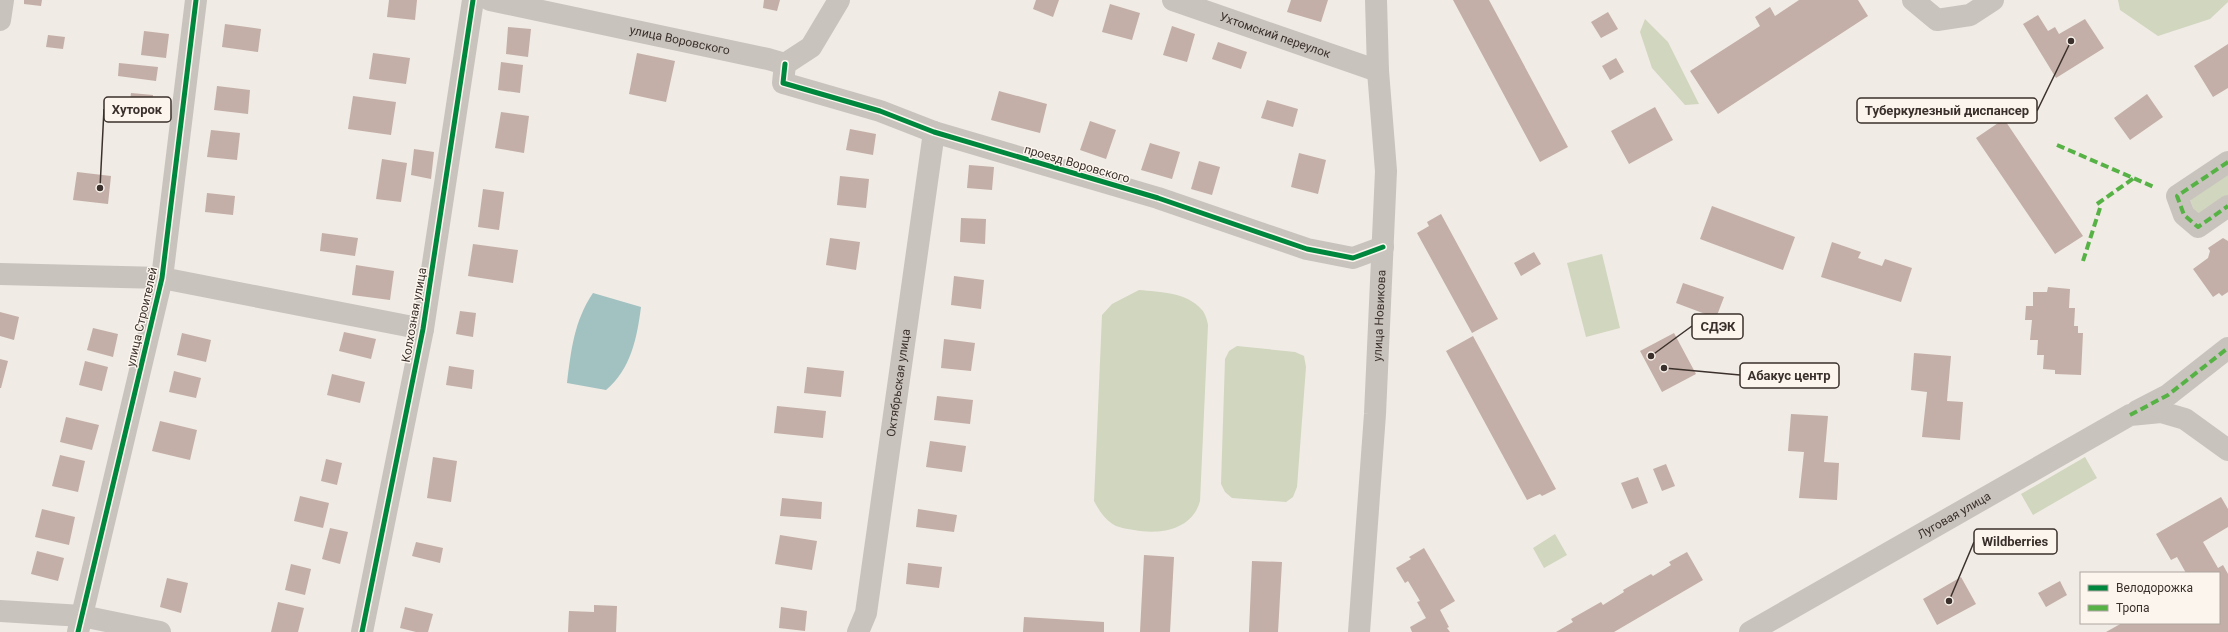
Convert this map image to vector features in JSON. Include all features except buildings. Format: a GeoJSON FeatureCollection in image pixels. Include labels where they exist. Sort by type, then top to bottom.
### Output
{"type":"FeatureCollection","features":[{"type":"Feature","properties":{"kind":"street"},"geometry":{"type":"LineString","coordinates":[[0,20],[3,0]]}},
{"type":"Feature","properties":{"kind":"street","name":"улица Строителей"},"geometry":{"type":"LineString","coordinates":[[80,624],[162,278],[196,0]]}},
{"type":"Feature","properties":{"kind":"street","name":"Колхозная улица"},"geometry":{"type":"LineString","coordinates":[[362,632],[423,329],[473,0]]}},
{"type":"Feature","properties":{"kind":"street","name":"улица Воровского"},"geometry":{"type":"LineString","coordinates":[[490,0],[761,57],[785,64]]}},
{"type":"Feature","properties":{"kind":"street"},"geometry":{"type":"LineString","coordinates":[[785,64],[811,47],[839,0]]}},
{"type":"Feature","properties":{"kind":"street","name":"Ухтомский переулок"},"geometry":{"type":"LineString","coordinates":[[1173,0],[1378,71]]}},
{"type":"Feature","properties":{"kind":"street","name":"улица Новикова"},"geometry":{"type":"LineString","coordinates":[[1359,632],[1375,414],[1386,171],[1378,71],[1376,0]]}},
{"type":"Feature","properties":{"kind":"street"},"geometry":{"type":"LineString","coordinates":[[1913,0],[1937,20],[1970,15],[1992,0]]}},
{"type":"Feature","properties":{"kind":"street","name":"проезд Воровского"},"geometry":{"type":"LineString","coordinates":[[785,64],[783,83],[880,111],[934,132],[1158,198],[1307,249],[1353,258],[1383,247]]}},
{"type":"Feature","properties":{"kind":"street","name":"Октябрьская улица"},"geometry":{"type":"LineString","coordinates":[[858,632],[866,613],[934,132]]}},
{"type":"Feature","properties":{"kind":"street"},"geometry":{"type":"LineString","coordinates":[[2228,162],[2177,196],[2184,215],[2198,227],[2228,206]]}},
{"type":"Feature","properties":{"kind":"street"},"geometry":{"type":"LineString","coordinates":[[0,274],[162,278],[423,329]]}},
{"type":"Feature","properties":{"kind":"street"},"geometry":{"type":"LineString","coordinates":[[2130,415],[2168,395],[2228,348]]}},
{"type":"Feature","properties":{"kind":"street","name":"Луговая улица"},"geometry":{"type":"LineString","coordinates":[[1750,632],[2130,415],[2161,412],[2185,419],[2228,450]]}},
{"type":"Feature","properties":{"kind":"street"},"geometry":{"type":"LineString","coordinates":[[0,611],[80,624],[160,632]]}},
{"type":"Feature","properties":{"kind":"green space"},"geometry":{"type":"Polygon","coordinates":[[[2118,0],[2228,0],[2228,2],[2210,19],[2158,36],[2120,10],[2118,0]]]}},
{"type":"Feature","properties":{"kind":"green space"},"geometry":{"type":"Polygon","coordinates":[[[1645,19],[1668,42],[1699,104],[1685,105],[1652,68],[1640,32],[1645,19]]]}},
{"type":"Feature","properties":{"kind":"green space"},"geometry":{"type":"Polygon","coordinates":[[[2218,173],[2228,175],[2228,201],[2207,216],[2195,214],[2188,193],[2218,173]]]}},
{"type":"Feature","properties":{"kind":"green space"},"geometry":{"type":"Polygon","coordinates":[[[1602,254],[1620,328],[1586,337],[1567,263],[1602,254]]]}},
{"type":"Feature","properties":{"kind":"green space"},"geometry":{"type":"Polygon","coordinates":[[[1139,290],[1173,294],[1189,300],[1203,311],[1208,325],[1200,501],[1196,511],[1182,524],[1164,531],[1154,532],[1116,526],[1103,515],[1094,501],[1102,315],[1112,304],[1139,290]]]}},
{"type":"Feature","properties":{"kind":"green space"},"geometry":{"type":"Polygon","coordinates":[[[1237,346],[1295,352],[1304,356],[1306,367],[1297,487],[1293,497],[1286,502],[1232,498],[1225,492],[1221,484],[1225,359],[1229,351],[1237,346]]]}},
{"type":"Feature","properties":{"kind":"green space"},"geometry":{"type":"Polygon","coordinates":[[[2085,457],[2097,478],[2033,515],[2021,494],[2085,457]]]}},
{"type":"Feature","properties":{"kind":"green space"},"geometry":{"type":"Polygon","coordinates":[[[1555,534],[1567,555],[1544,568],[1533,548],[1555,534]]]}},
{"type":"Feature","properties":{"kind":"water"},"geometry":{"type":"Polygon","coordinates":[[[593,293],[641,307],[635,341],[627,363],[615,382],[606,390],[567,383],[577,325],[581,314],[593,293]]]}},
{"type":"Feature","properties":{"kind":"marked path"},"geometry":{"type":"LineString","coordinates":[[2057,145],[2154,187]]}},
{"type":"Feature","properties":{"kind":"marked path"},"geometry":{"type":"LineString","coordinates":[[2228,162],[2177,196],[2184,215],[2198,227],[2228,206]]}},
{"type":"Feature","properties":{"kind":"marked path"},"geometry":{"type":"LineString","coordinates":[[2097,204],[2134,178]]}},
{"type":"Feature","properties":{"kind":"marked path"},"geometry":{"type":"LineString","coordinates":[[2083,261],[2100,208]]}},
{"type":"Feature","properties":{"kind":"marked path"},"geometry":{"type":"LineString","coordinates":[[2130,415],[2168,395],[2228,348]]}},
{"type":"Feature","properties":{"kind":"cycle path"},"geometry":{"type":"LineString","coordinates":[[78,632],[162,278],[196,0]]}},
{"type":"Feature","properties":{"kind":"cycle path"},"geometry":{"type":"LineString","coordinates":[[362,632],[423,329],[473,0]]}},
{"type":"Feature","properties":{"kind":"cycle path"},"geometry":{"type":"LineString","coordinates":[[785,64],[783,83],[880,111],[934,132],[1158,198],[1307,249],[1353,258],[1383,247]]}},
{"type":"Feature","properties":{"kind":"place","name":"Туберкулезный диспансер"},"geometry":{"type":"Point","coordinates":[2071,41]}},
{"type":"Feature","properties":{"kind":"place","name":"Хуторок"},"geometry":{"type":"Point","coordinates":[100,188]}},
{"type":"Feature","properties":{"kind":"place","name":"СДЭК"},"geometry":{"type":"Point","coordinates":[1651,356]}},
{"type":"Feature","properties":{"kind":"place","name":"Абакус центр"},"geometry":{"type":"Point","coordinates":[1664,368]}},
{"type":"Feature","properties":{"kind":"place","name":"Wildberries"},"geometry":{"type":"Point","coordinates":[1949,601]}}]}
